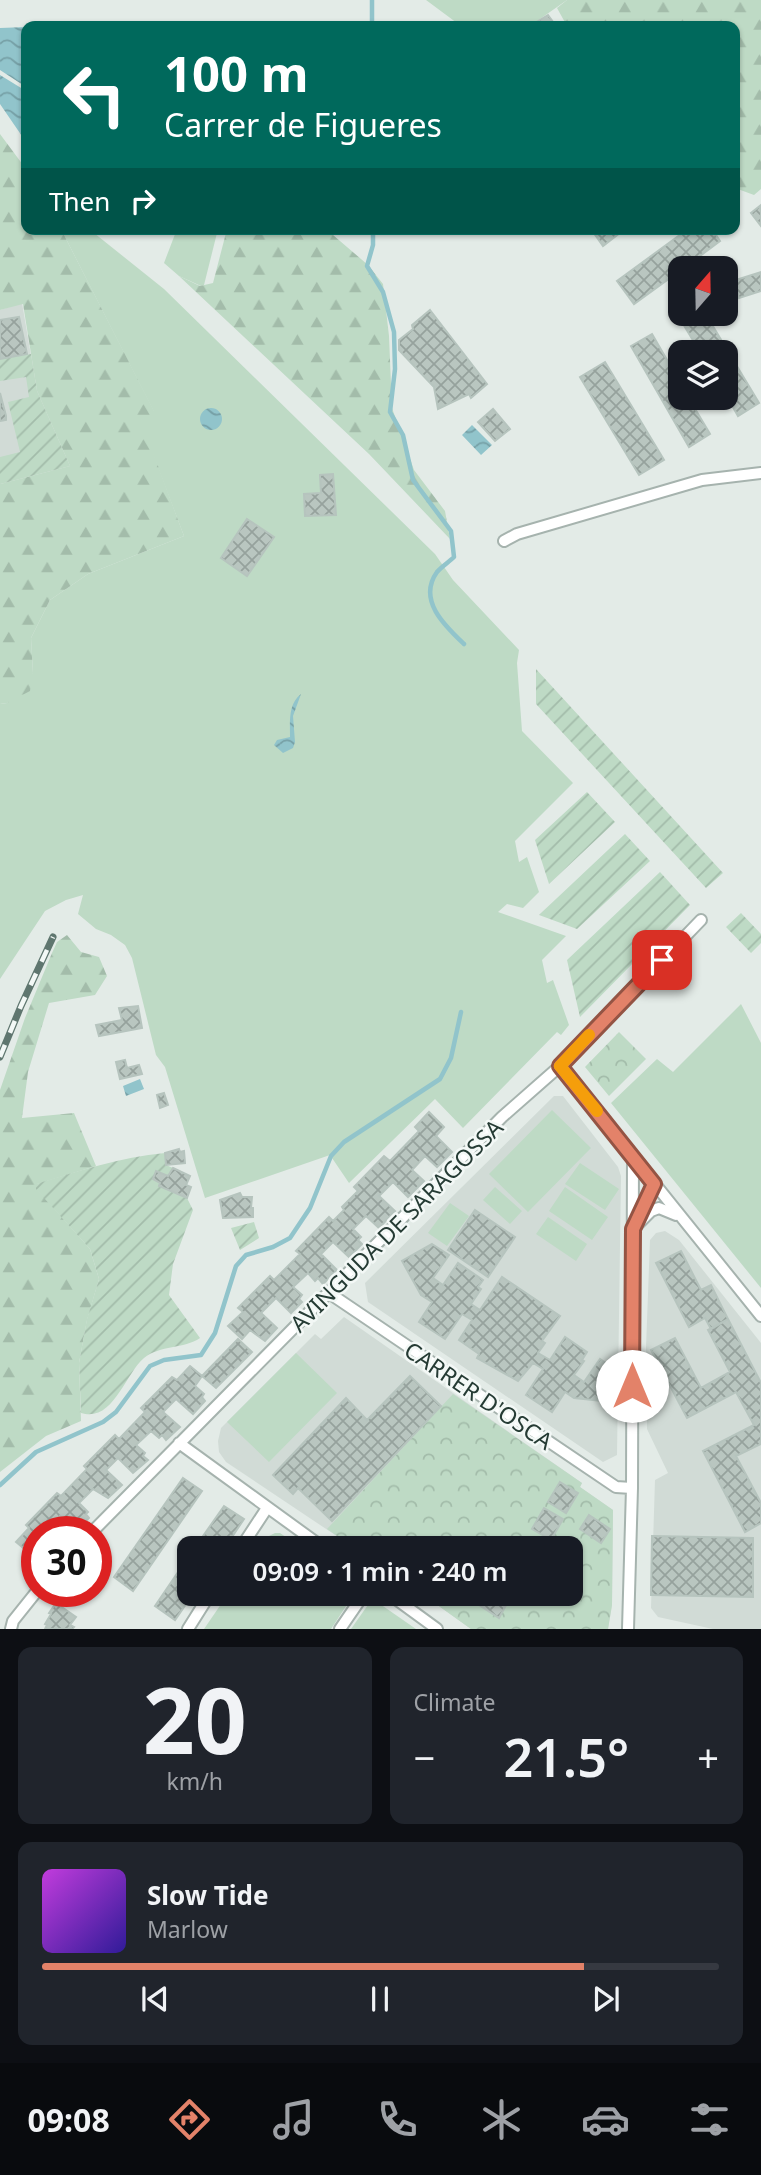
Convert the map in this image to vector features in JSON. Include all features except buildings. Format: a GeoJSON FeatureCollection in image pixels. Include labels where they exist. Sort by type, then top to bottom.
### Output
{"type":"FeatureCollection","features":[{"type":"Feature","properties":{"kind":"street"},"geometry":{"type":"LineString","coordinates":[[504,541],[517,534],[702,480],[761,473]]}},
{"type":"Feature","properties":{"kind":"street","name":"AVINGUDA DE SARAGOSSA"},"geometry":{"type":"LineString","coordinates":[[108,1516],[502,1117],[560,1066],[701,920]]}},
{"type":"Feature","properties":{"kind":"street"},"geometry":{"type":"LineString","coordinates":[[560,1066],[761,1317]]}},
{"type":"Feature","properties":{"kind":"street"},"geometry":{"type":"LineString","coordinates":[[633,1156],[629,1627],[643,1629]]}},
{"type":"Feature","properties":{"kind":"street"},"geometry":{"type":"LineString","coordinates":[[633,1199],[642,1184],[654,1184]]}},
{"type":"Feature","properties":{"kind":"street"},"geometry":{"type":"LineString","coordinates":[[633,1229],[654,1184]]}},
{"type":"Feature","properties":{"kind":"street"},"geometry":{"type":"LineString","coordinates":[[633,1229],[651,1211],[659,1208],[681,1218]]}},
{"type":"Feature","properties":{"kind":"street","name":"CARRER D'OSCA"},"geometry":{"type":"LineString","coordinates":[[328,1293],[616,1487],[632,1488]]}},
{"type":"Feature","properties":{"kind":"street"},"geometry":{"type":"LineString","coordinates":[[179,1443],[307,1536]]}},
{"type":"Feature","properties":{"kind":"street"},"geometry":{"type":"LineString","coordinates":[[249,1536],[267,1508]]}},
{"type":"Feature","properties":{"kind":"street"},"geometry":{"type":"LineString","coordinates":[[188,1629],[203,1606]]}},
{"type":"Feature","properties":{"kind":"street"},"geometry":{"type":"LineString","coordinates":[[340,1629],[356,1606]]}},
{"type":"Feature","properties":{"kind":"street"},"geometry":{"type":"LineString","coordinates":[[405,1606],[437,1629]]}},
{"type":"Feature","properties":{"kind":"street"},"geometry":{"type":"LineString","coordinates":[[11,1629],[13,1621],[24,1607]]}},
{"type":"Feature","properties":{"kind":"shaded area"},"geometry":{"type":"Polygon","coordinates":[[[22,303],[37,391],[70,466],[0,484],[0,310],[22,303]]]}},
{"type":"Feature","properties":{"kind":"shaded area"},"geometry":{"type":"Polygon","coordinates":[[[554,1096],[563,1096],[618,1167],[621,1176],[617,1455],[603,1462],[368,1302],[365,1283],[554,1096]]]}},
{"type":"Feature","properties":{"kind":"shaded area"},"geometry":{"type":"Polygon","coordinates":[[[665,1231],[679,1240],[761,1343],[761,1629],[713,1629],[658,1617],[651,1608],[655,1480],[668,1473],[647,1429],[646,1348],[650,1240],[656,1233],[665,1231]]]}},
{"type":"Feature","properties":{"kind":"shaded area"},"geometry":{"type":"Polygon","coordinates":[[[344,1317],[582,1483],[580,1487],[613,1510],[612,1605],[608,1629],[471,1629],[439,1606],[583,1606],[583,1536],[337,1536],[226,1462],[219,1452],[221,1428],[315,1334],[321,1339],[344,1317]]]}},
{"type":"Feature","properties":{"kind":"green space"},"geometry":{"type":"Polygon","coordinates":[[[426,0],[567,0],[537,21],[454,21],[426,0]]]}},
{"type":"Feature","properties":{"kind":"green space"},"geometry":{"type":"Polygon","coordinates":[[[567,0],[761,0],[761,189],[754,195],[740,190],[740,21],[564,21],[557,8],[567,0]]]}},
{"type":"Feature","properties":{"kind":"green space"},"geometry":{"type":"Polygon","coordinates":[[[0,134],[21,162],[21,235],[64,235],[155,413],[141,420],[184,536],[88,574],[50,600],[31,638],[33,673],[30,691],[0,704],[0,484],[70,466],[37,391],[23,304],[0,310],[0,134]]]}},
{"type":"Feature","properties":{"kind":"green space"},"geometry":{"type":"Polygon","coordinates":[[[64,235],[96,235],[164,289],[435,554],[453,580],[519,650],[517,663],[522,731],[573,783],[515,841],[519,862],[527,857],[539,892],[523,908],[507,904],[498,912],[566,936],[542,960],[547,983],[553,980],[569,1025],[561,1035],[557,1032],[463,1128],[435,1099],[349,1183],[330,1155],[205,1198],[165,1067],[156,1055],[132,958],[125,945],[96,929],[78,914],[83,895],[45,911],[0,979],[0,704],[7,703],[33,673],[31,638],[50,600],[88,574],[184,536],[140,420],[154,412],[64,235]]]}},
{"type":"Feature","properties":{"kind":"green space"},"geometry":{"type":"Polygon","coordinates":[[[175,235],[216,235],[204,285],[179,276],[164,263],[175,235]]]}},
{"type":"Feature","properties":{"kind":"green space"},"geometry":{"type":"Polygon","coordinates":[[[225,235],[333,235],[368,265],[383,284],[389,336],[392,408],[414,470],[445,511],[450,539],[369,454],[179,276],[200,286],[213,283],[225,235]]]}},
{"type":"Feature","properties":{"kind":"green space"},"geometry":{"type":"Polygon","coordinates":[[[31,354],[37,391],[70,466],[0,484],[0,457],[20,452],[8,402],[29,397],[26,377],[0,381],[0,359],[31,354]]]}},
{"type":"Feature","properties":{"kind":"green space"},"geometry":{"type":"Polygon","coordinates":[[[536,669],[723,873],[706,888],[536,704],[536,669]]]}},
{"type":"Feature","properties":{"kind":"green space"},"geometry":{"type":"Polygon","coordinates":[[[587,792],[615,822],[549,884],[535,840],[587,792]]]}},
{"type":"Feature","properties":{"kind":"green space"},"geometry":{"type":"Polygon","coordinates":[[[625,834],[650,861],[577,929],[539,915],[625,834]]]}},
{"type":"Feature","properties":{"kind":"green space"},"geometry":{"type":"Polygon","coordinates":[[[660,872],[690,905],[580,1017],[567,960],[660,872]]]}},
{"type":"Feature","properties":{"kind":"green space"},"geometry":{"type":"Polygon","coordinates":[[[741,913],[761,934],[761,943],[751,953],[726,927],[741,913]]]}},
{"type":"Feature","properties":{"kind":"green space"},"geometry":{"type":"Polygon","coordinates":[[[67,935],[81,952],[99,957],[107,976],[95,995],[49,1003],[28,1072],[22,1118],[74,1113],[96,1166],[37,1184],[36,1188],[90,1249],[99,1279],[87,1320],[79,1363],[81,1421],[46,1436],[0,1472],[0,1090],[25,1018],[52,953],[57,942],[67,935]]]}},
{"type":"Feature","properties":{"kind":"green space"},"geometry":{"type":"Polygon","coordinates":[[[741,1004],[761,1043],[761,1288],[611,1103],[657,1059],[673,1072],[741,1004]]]}},
{"type":"Feature","properties":{"kind":"green space"},"geometry":{"type":"Polygon","coordinates":[[[619,1032],[646,1059],[609,1096],[585,1067],[619,1032]]]}},
{"type":"Feature","properties":{"kind":"green space"},"geometry":{"type":"Polygon","coordinates":[[[552,1110],[591,1148],[528,1212],[489,1174],[552,1110]]]}},
{"type":"Feature","properties":{"kind":"green space"},"geometry":{"type":"Polygon","coordinates":[[[165,1153],[166,1165],[173,1168],[160,1186],[187,1198],[193,1210],[173,1264],[169,1295],[200,1338],[150,1354],[137,1365],[117,1395],[102,1411],[81,1413],[79,1363],[87,1319],[99,1279],[90,1249],[36,1189],[36,1184],[116,1161],[165,1153]]]}},
{"type":"Feature","properties":{"kind":"green space"},"geometry":{"type":"Polygon","coordinates":[[[580,1163],[619,1189],[605,1210],[565,1184],[580,1163]]]}},
{"type":"Feature","properties":{"kind":"green space"},"geometry":{"type":"Polygon","coordinates":[[[495,1187],[522,1211],[510,1224],[483,1200],[495,1187]]]}},
{"type":"Feature","properties":{"kind":"green space"},"geometry":{"type":"Polygon","coordinates":[[[565,1187],[608,1217],[592,1240],[549,1211],[565,1187]]]}},
{"type":"Feature","properties":{"kind":"green space"},"geometry":{"type":"Polygon","coordinates":[[[450,1203],[469,1216],[447,1246],[428,1233],[450,1203]]]}},
{"type":"Feature","properties":{"kind":"green space"},"geometry":{"type":"Polygon","coordinates":[[[548,1217],[587,1244],[576,1261],[536,1234],[548,1217]]]}},
{"type":"Feature","properties":{"kind":"green space"},"geometry":{"type":"Polygon","coordinates":[[[254,1222],[259,1238],[240,1250],[231,1228],[254,1222]]]}},
{"type":"Feature","properties":{"kind":"green space"},"geometry":{"type":"Polygon","coordinates":[[[296,1353],[337,1393],[269,1462],[227,1422],[296,1353]]]}},
{"type":"Feature","properties":{"kind":"green space"},"geometry":{"type":"Polygon","coordinates":[[[453,1394],[582,1483],[580,1487],[613,1510],[612,1605],[608,1629],[471,1629],[439,1606],[583,1606],[583,1536],[337,1536],[327,1529],[453,1394]]]}},
{"type":"Feature","properties":{"kind":"green space"},"geometry":{"type":"Polygon","coordinates":[[[220,1606],[346,1606],[331,1629],[204,1629],[220,1606]]]}},
{"type":"Feature","properties":{"kind":"green space"},"geometry":{"type":"Polygon","coordinates":[[[367,1606],[383,1606],[416,1629],[351,1629],[367,1606]]]}},
{"type":"Feature","properties":{"kind":"water"},"geometry":{"type":"Polygon","coordinates":[[[21,27],[21,84],[0,70],[0,28],[21,27]]]}},
{"type":"Feature","properties":{"kind":"water"},"geometry":{"type":"Polygon","coordinates":[[[0,75],[21,88],[21,135],[0,104],[0,75]]]}},
{"type":"Feature","properties":{"kind":"water"},"geometry":{"type":"Polygon","coordinates":[[[207,408],[215,408],[222,415],[222,423],[215,430],[207,430],[200,423],[200,415],[207,408]]]}},
{"type":"Feature","properties":{"kind":"water"},"geometry":{"type":"Polygon","coordinates":[[[472,425],[492,445],[481,455],[462,435],[472,425]]]}},
{"type":"Feature","properties":{"kind":"water"},"geometry":{"type":"Polygon","coordinates":[[[301,694],[293,716],[295,742],[293,748],[283,753],[274,745],[277,740],[290,737],[292,708],[301,694]]]}},
{"type":"Feature","properties":{"kind":"water"},"geometry":{"type":"Polygon","coordinates":[[[140,1079],[144,1089],[126,1096],[123,1086],[140,1079]]]}},
{"type":"Feature","properties":{"kind":"waterway"},"geometry":{"type":"LineString","coordinates":[[372,0],[372,21]]}},
{"type":"Feature","properties":{"kind":"waterway"},"geometry":{"type":"LineString","coordinates":[[373,235],[367,266],[383,292],[394,332],[395,369],[390,412],[403,435],[413,480],[451,531],[454,557],[437,572],[432,582],[432,602],[442,621],[464,644]]}},
{"type":"Feature","properties":{"kind":"waterway"},"geometry":{"type":"LineString","coordinates":[[0,1485],[36,1452],[103,1422],[116,1412],[150,1366],[164,1360],[201,1355],[215,1333],[236,1266],[246,1255],[273,1247],[290,1238],[310,1208],[331,1156],[344,1142],[440,1079],[451,1058],[461,1012]]}},
{"type":"Feature","properties":{"kind":"railway"},"geometry":{"type":"LineString","coordinates":[[0,1057],[53,937]]}},
{"type":"Feature","properties":{"kind":"slow traffic"},"geometry":{"type":"LineString","coordinates":[[589,1035],[560,1066],[597,1111]]}},
{"type":"Feature","properties":{"kind":"route"},"geometry":{"type":"LineString","coordinates":[[632,1386],[633,1229],[654,1184],[560,1066],[662,960]]}}]}
